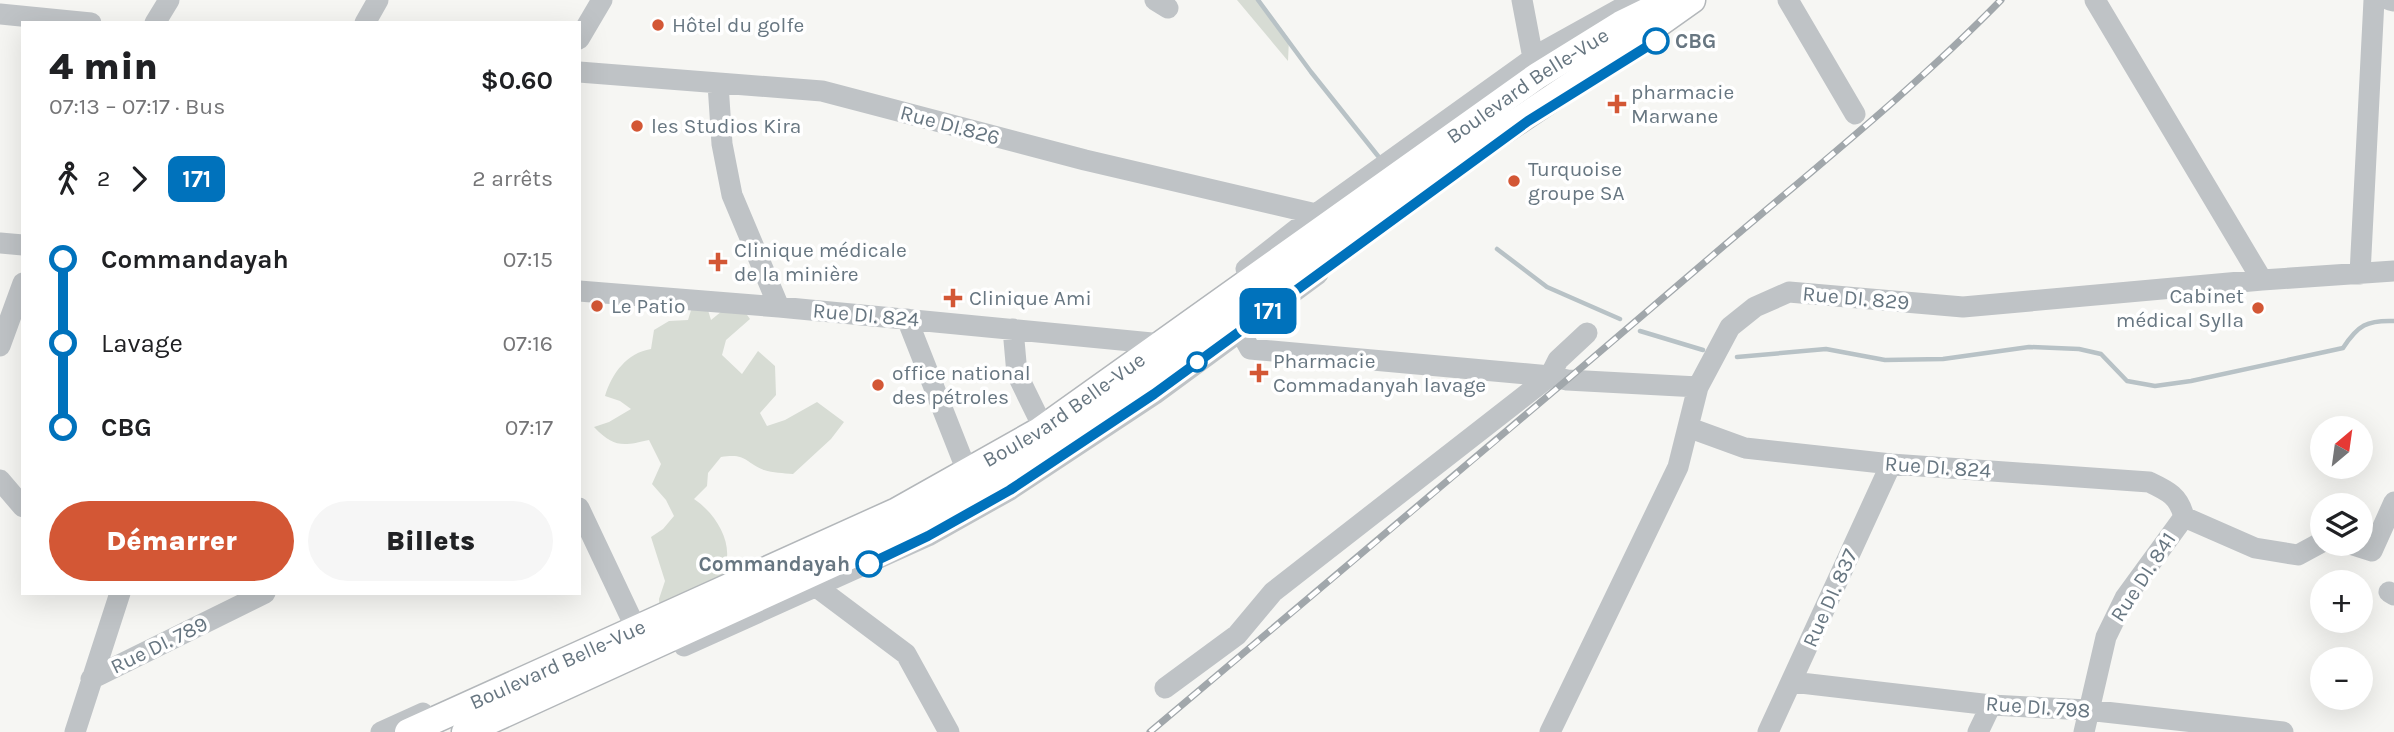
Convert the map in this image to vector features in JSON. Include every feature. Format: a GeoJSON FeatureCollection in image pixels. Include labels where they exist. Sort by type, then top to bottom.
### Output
{"type":"FeatureCollection","features":[{"type":"Feature","properties":{"kind":"main road","name":"Boulevard Belle-Vue"},"geometry":{"type":"LineString","coordinates":[[408,732],[897,511],[1040,431],[1537,76],[1621,24],[1670,0]]}},
{"type":"Feature","properties":{"kind":"main road","name":"Boulevard Belle-Vue"},"geometry":{"type":"LineString","coordinates":[[464,732],[906,530],[1048,449],[1424,184],[1693,0]]}},
{"type":"Feature","properties":{"kind":"street"},"geometry":{"type":"LineString","coordinates":[[157,21],[169,0]]}},
{"type":"Feature","properties":{"kind":"street"},"geometry":{"type":"LineString","coordinates":[[366,21],[378,0]]}},
{"type":"Feature","properties":{"kind":"street"},"geometry":{"type":"LineString","coordinates":[[581,36],[602,0]]}},
{"type":"Feature","properties":{"kind":"street"},"geometry":{"type":"LineString","coordinates":[[1522,0],[1533,58]]}},
{"type":"Feature","properties":{"kind":"street","name":"Boulevard Belle-Vue"},"geometry":{"type":"LineString","coordinates":[[381,732],[925,484],[1038,417],[1152,343],[1316,214],[1533,58],[1636,0]]}},
{"type":"Feature","properties":{"kind":"street","name":"Boulevard Belle-Vue"},"geometry":{"type":"LineString","coordinates":[[486,732],[818,587],[928,536],[1010,490],[1154,394],[1528,121],[1656,41],[1693,0]]}},
{"type":"Feature","properties":{"kind":"street"},"geometry":{"type":"LineString","coordinates":[[1788,0],[1855,114]]}},
{"type":"Feature","properties":{"kind":"street"},"geometry":{"type":"LineString","coordinates":[[2095,0],[2262,280]]}},
{"type":"Feature","properties":{"kind":"street"},"geometry":{"type":"LineString","coordinates":[[2360,274],[2374,0]]}},
{"type":"Feature","properties":{"kind":"street"},"geometry":{"type":"LineString","coordinates":[[0,14],[71,21]]}},
{"type":"Feature","properties":{"kind":"street","name":"Rue DI.826"},"geometry":{"type":"LineString","coordinates":[[581,72],[822,91],[1085,160],[1316,214]]}},
{"type":"Feature","properties":{"kind":"street"},"geometry":{"type":"LineString","coordinates":[[718,84],[722,144],[732,195],[779,307]]}},
{"type":"Feature","properties":{"kind":"street"},"geometry":{"type":"LineString","coordinates":[[0,243],[21,245]]}},
{"type":"Feature","properties":{"kind":"street","name":"Rue DI. 829"},"geometry":{"type":"LineString","coordinates":[[1550,732],[1678,467],[1690,428],[1698,387],[1730,327],[1755,307],[1789,292],[1963,307],[2394,271]]}},
{"type":"Feature","properties":{"kind":"street"},"geometry":{"type":"LineString","coordinates":[[0,346],[21,288]]}},
{"type":"Feature","properties":{"kind":"street","name":"Rue DI. 824"},"geometry":{"type":"LineString","coordinates":[[581,291],[779,307],[1152,343]]}},
{"type":"Feature","properties":{"kind":"street"},"geometry":{"type":"LineString","coordinates":[[907,319],[963,461]]}},
{"type":"Feature","properties":{"kind":"street"},"geometry":{"type":"LineString","coordinates":[[1013,329],[1017,374],[1038,417]]}},
{"type":"Feature","properties":{"kind":"street"},"geometry":{"type":"LineString","coordinates":[[1240,331],[1250,349],[1550,376],[1567,380],[1698,387]]}},
{"type":"Feature","properties":{"kind":"street"},"geometry":{"type":"LineString","coordinates":[[1165,688],[1237,635],[1273,592],[1550,376],[1558,360],[1587,333]]}},
{"type":"Feature","properties":{"kind":"street","name":"Rue DI. 824"},"geometry":{"type":"LineString","coordinates":[[1690,428],[1745,448],[1891,464],[2149,482],[2172,492],[2183,511],[2255,548],[2298,555],[2310,548]]}},
{"type":"Feature","properties":{"kind":"street","name":"Rue DI. 837"},"geometry":{"type":"LineString","coordinates":[[1768,732],[1891,464]]}},
{"type":"Feature","properties":{"kind":"street"},"geometry":{"type":"LineString","coordinates":[[0,480],[21,505]]}},
{"type":"Feature","properties":{"kind":"street"},"geometry":{"type":"LineString","coordinates":[[2373,549],[2394,502]]}},
{"type":"Feature","properties":{"kind":"street","name":"Rue DI. 841"},"geometry":{"type":"LineString","coordinates":[[2084,732],[2106,637],[2125,597],[2183,511]]}},
{"type":"Feature","properties":{"kind":"street"},"geometry":{"type":"LineString","coordinates":[[581,512],[631,618]]}},
{"type":"Feature","properties":{"kind":"street"},"geometry":{"type":"LineString","coordinates":[[818,587],[906,654],[949,732]]}},
{"type":"Feature","properties":{"kind":"street","name":"Rue DI. 789"},"geometry":{"type":"LineString","coordinates":[[91,679],[261,595]]}},
{"type":"Feature","properties":{"kind":"street"},"geometry":{"type":"LineString","coordinates":[[75,732],[114,596]]}},
{"type":"Feature","properties":{"kind":"street","name":"Rue DI. 798"},"geometry":{"type":"LineString","coordinates":[[1792,682],[1991,705],[2087,710],[2274,732]]}},
{"type":"Feature","properties":{"kind":"street"},"geometry":{"type":"LineString","coordinates":[[1978,732],[1991,705]]}},
{"type":"Feature","properties":{"kind":"shaded area"},"geometry":{"type":"Polygon","coordinates":[[[1237,0],[1260,0],[1289,39],[1288,61],[1237,0]]]}},
{"type":"Feature","properties":{"kind":"shaded area"},"geometry":{"type":"Polygon","coordinates":[[[693,304],[707,307],[711,320],[727,307],[742,308],[750,319],[726,340],[722,355],[742,374],[758,351],[775,366],[776,395],[760,413],[767,426],[785,420],[817,402],[844,422],[831,439],[793,474],[764,470],[741,457],[721,457],[708,473],[707,486],[694,499],[713,517],[725,539],[726,563],[722,575],[708,590],[660,613],[659,599],[665,581],[651,537],[663,529],[674,516],[666,500],[652,484],[661,464],[649,440],[619,444],[607,439],[594,427],[631,409],[620,401],[605,396],[616,372],[635,355],[651,349],[654,330],[669,321],[688,320],[693,304]]]}},
{"type":"Feature","properties":{"kind":"waterway"},"geometry":{"type":"LineString","coordinates":[[1258,0],[1378,156]]}},
{"type":"Feature","properties":{"kind":"waterway"},"geometry":{"type":"LineString","coordinates":[[1497,249],[1547,287],[1620,319]]}},
{"type":"Feature","properties":{"kind":"waterway"},"geometry":{"type":"LineString","coordinates":[[1737,357],[1826,349],[1885,360],[1943,359],[2029,347],[2079,349],[2101,354],[2127,381],[2155,386],[2191,381],[2343,348],[2364,325],[2394,321]]}},
{"type":"Feature","properties":{"kind":"waterway"},"geometry":{"type":"LineString","coordinates":[[1640,331],[1703,350]]}},
{"type":"Feature","properties":{"kind":"railway"},"geometry":{"type":"LineString","coordinates":[[1150,732],[1856,134],[2001,0]]}},
{"type":"Feature","properties":{"kind":"bus line","name":"171"},"geometry":{"type":"LineString","coordinates":[[869,564],[928,536],[1010,490],[1154,394],[1528,121],[1656,41]]}},
{"type":"Feature","properties":{"kind":"place","name":"Hôtel du golfe"},"geometry":{"type":"Point","coordinates":[658,25]}},
{"type":"Feature","properties":{"kind":"place","name":"CBG"},"geometry":{"type":"Point","coordinates":[1656,41]}},
{"type":"Feature","properties":{"kind":"place","name":"pharmacie Marwane"},"geometry":{"type":"Point","coordinates":[1617,104]}},
{"type":"Feature","properties":{"kind":"place","name":"les Studios Kira"},"geometry":{"type":"Point","coordinates":[637,126]}},
{"type":"Feature","properties":{"kind":"place","name":"Turquoise groupe SA"},"geometry":{"type":"Point","coordinates":[1514,181]}},
{"type":"Feature","properties":{"kind":"place","name":"Clinique médicale de la minière"},"geometry":{"type":"Point","coordinates":[718,262]}},
{"type":"Feature","properties":{"kind":"place","name":"Clinique Ami"},"geometry":{"type":"Point","coordinates":[953,298]}},
{"type":"Feature","properties":{"kind":"place","name":"Le Patio"},"geometry":{"type":"Point","coordinates":[597,306]}},
{"type":"Feature","properties":{"kind":"place","name":"Cabinet médical Sylla"},"geometry":{"type":"Point","coordinates":[2258,308]}},
{"type":"Feature","properties":{"kind":"place","name":"Pharmacie Commadanyah lavage"},"geometry":{"type":"Point","coordinates":[1259,373]}},
{"type":"Feature","properties":{"kind":"place","name":"office national des pétroles"},"geometry":{"type":"Point","coordinates":[878,385]}},
{"type":"Feature","properties":{"kind":"place","name":"Commandayah"},"geometry":{"type":"Point","coordinates":[869,564]}}]}
